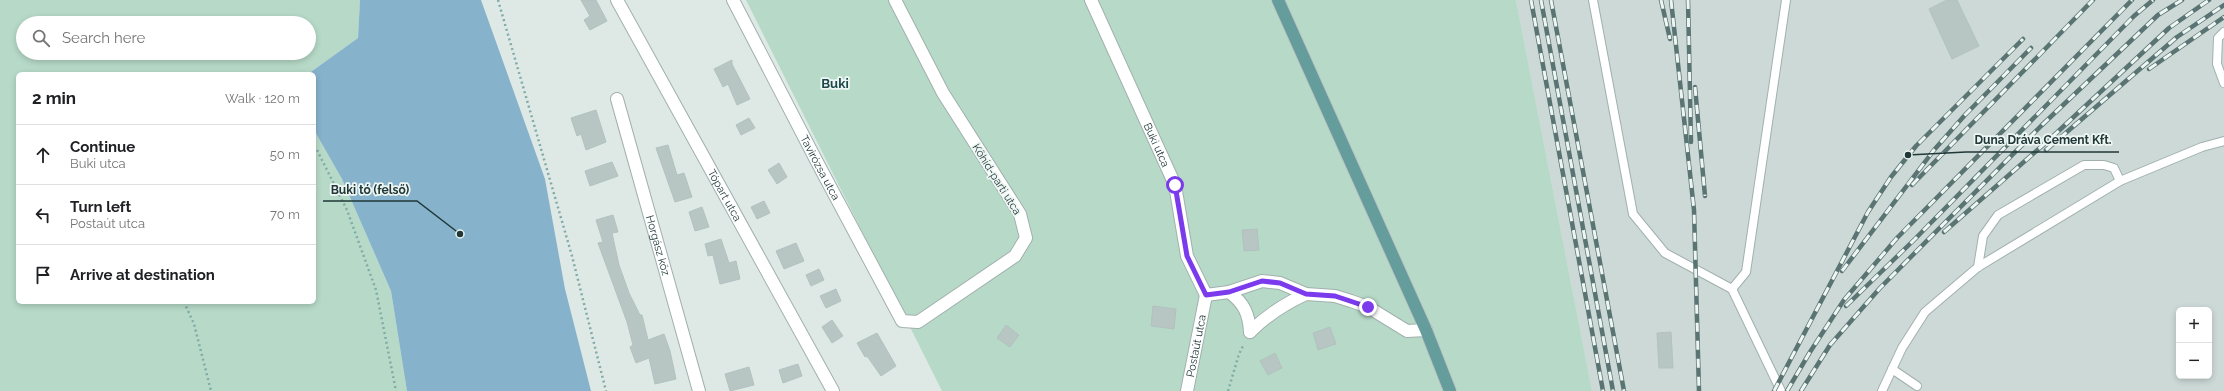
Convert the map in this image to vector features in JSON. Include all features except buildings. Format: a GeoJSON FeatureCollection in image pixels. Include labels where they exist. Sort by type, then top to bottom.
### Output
{"type":"FeatureCollection","features":[{"type":"Feature","properties":{"kind":"main road"},"geometry":{"type":"LineString","coordinates":[[1278,0],[1426,330],[1450,391]]}},
{"type":"Feature","properties":{"kind":"street","name":"Tópart utca"},"geometry":{"type":"LineString","coordinates":[[617,0],[833,391]]}},
{"type":"Feature","properties":{"kind":"street","name":"Tavirózsa utca"},"geometry":{"type":"LineString","coordinates":[[733,0],[902,321],[918,322]]}},
{"type":"Feature","properties":{"kind":"street","name":"Kőhíd-parti utca"},"geometry":{"type":"LineString","coordinates":[[895,0],[943,93],[1020,214],[1026,238],[1015,256],[918,322]]}},
{"type":"Feature","properties":{"kind":"street","name":"Buki utca"},"geometry":{"type":"LineString","coordinates":[[1090,0],[1175,185],[1187,256],[1206,295]]}},
{"type":"Feature","properties":{"kind":"street","name":"Horgász köz"},"geometry":{"type":"LineString","coordinates":[[617,99],[699,391]]}},
{"type":"Feature","properties":{"kind":"street"},"geometry":{"type":"LineString","coordinates":[[1206,295],[1229,292],[1262,281],[1280,283],[1306,294],[1335,296],[1351,300],[1368,307],[1407,331],[1426,330]]}},
{"type":"Feature","properties":{"kind":"street"},"geometry":{"type":"LineString","coordinates":[[1229,292],[1238,298],[1246,308],[1250,332]]}},
{"type":"Feature","properties":{"kind":"street"},"geometry":{"type":"LineString","coordinates":[[1250,332],[1269,314],[1284,304],[1306,294]]}},
{"type":"Feature","properties":{"kind":"street","name":"Postaút utca"},"geometry":{"type":"LineString","coordinates":[[1187,391],[1206,295]]}},
{"type":"Feature","properties":{"kind":"lane"},"geometry":{"type":"LineString","coordinates":[[1593,0],[1633,214],[1665,253],[1732,289],[1781,391]]}},
{"type":"Feature","properties":{"kind":"lane"},"geometry":{"type":"LineString","coordinates":[[1732,289],[1746,272],[1786,0]]}},
{"type":"Feature","properties":{"kind":"lane"},"geometry":{"type":"LineString","coordinates":[[2224,32],[2218,38],[2217,64],[2224,83]]}},
{"type":"Feature","properties":{"kind":"lane"},"geometry":{"type":"LineString","coordinates":[[1882,391],[1902,348],[1925,312],[1978,267],[2120,181],[2202,147],[2224,141]]}},
{"type":"Feature","properties":{"kind":"lane"},"geometry":{"type":"LineString","coordinates":[[1978,267],[1983,236],[1998,215],[2084,165],[2104,164],[2114,168],[2120,181]]}},
{"type":"Feature","properties":{"kind":"lane"},"geometry":{"type":"LineString","coordinates":[[1892,369],[1917,386]]}},
{"type":"Feature","properties":{"kind":"path"},"geometry":{"type":"LineString","coordinates":[[498,0],[570,248],[606,391]]}},
{"type":"Feature","properties":{"kind":"path"},"geometry":{"type":"LineString","coordinates":[[317,150],[347,210],[376,290],[396,391]]}},
{"type":"Feature","properties":{"kind":"path"},"geometry":{"type":"LineString","coordinates":[[185,304],[194,324],[211,391]]}},
{"type":"Feature","properties":{"kind":"path"},"geometry":{"type":"LineString","coordinates":[[1228,391],[1239,354],[1250,332]]}},
{"type":"Feature","properties":{"kind":"shaded area"},"geometry":{"type":"Polygon","coordinates":[[[1516,0],[2224,0],[2224,391],[1592,391],[1516,0]]]}},
{"type":"Feature","properties":{"kind":"green space"},"geometry":{"type":"Polygon","coordinates":[[[0,0],[360,0],[358,38],[311,72],[16,72],[16,304],[316,304],[316,134],[342,179],[391,291],[407,391],[0,391],[0,0]]]}},
{"type":"Feature","properties":{"kind":"green space"},"geometry":{"type":"Polygon","coordinates":[[[746,0],[1516,0],[1592,391],[942,391],[746,0]]]}},
{"type":"Feature","properties":{"kind":"water"},"geometry":{"type":"Polygon","coordinates":[[[360,0],[481,0],[545,179],[565,289],[591,391],[407,391],[391,291],[342,179],[316,134],[316,72],[311,72],[358,38],[360,0]]]}},
{"type":"Feature","properties":{"kind":"railway"},"geometry":{"type":"LineString","coordinates":[[1531,0],[1603,391]]}},
{"type":"Feature","properties":{"kind":"railway"},"geometry":{"type":"LineString","coordinates":[[1541,0],[1613,391]]}},
{"type":"Feature","properties":{"kind":"railway"},"geometry":{"type":"LineString","coordinates":[[1551,0],[1624,391]]}},
{"type":"Feature","properties":{"kind":"railway"},"geometry":{"type":"LineString","coordinates":[[1661,0],[1670,39]]}},
{"type":"Feature","properties":{"kind":"railway"},"geometry":{"type":"LineString","coordinates":[[1671,0],[1694,210],[1699,391]]}},
{"type":"Feature","properties":{"kind":"railway"},"geometry":{"type":"LineString","coordinates":[[1688,0],[1691,142]]}},
{"type":"Feature","properties":{"kind":"railway"},"geometry":{"type":"LineString","coordinates":[[1912,185],[2093,0]]}},
{"type":"Feature","properties":{"kind":"railway"},"geometry":{"type":"LineString","coordinates":[[1787,391],[1810,352],[1844,300],[1897,238],[2132,0]]}},
{"type":"Feature","properties":{"kind":"railway"},"geometry":{"type":"LineString","coordinates":[[1846,306],[1915,239],[2134,16],[2153,0]]}},
{"type":"Feature","properties":{"kind":"railway"},"geometry":{"type":"LineString","coordinates":[[1801,391],[1830,345],[1880,288],[2041,126],[2158,15],[2182,0]]}},
{"type":"Feature","properties":{"kind":"railway"},"geometry":{"type":"LineString","coordinates":[[1944,232],[2050,139],[2169,28],[2209,0]]}},
{"type":"Feature","properties":{"kind":"railway"},"geometry":{"type":"LineString","coordinates":[[2046,150],[2177,37],[2224,5]]}},
{"type":"Feature","properties":{"kind":"railway"},"geometry":{"type":"LineString","coordinates":[[2149,69],[2224,17]]}},
{"type":"Feature","properties":{"kind":"railway"},"geometry":{"type":"LineString","coordinates":[[1774,391],[1868,212],[1891,177],[1916,146],[2023,39]]}},
{"type":"Feature","properties":{"kind":"railway"},"geometry":{"type":"LineString","coordinates":[[1842,271],[1934,150],[1965,115],[2031,48]]}},
{"type":"Feature","properties":{"kind":"railway"},"geometry":{"type":"LineString","coordinates":[[1695,87],[1705,196]]}},
{"type":"Feature","properties":{"kind":"place","name":"Duna Dráva Cement Kft."},"geometry":{"type":"Point","coordinates":[1908,155]}},
{"type":"Feature","properties":{"kind":"place","name":"Buki tó (felső)"},"geometry":{"type":"Point","coordinates":[460,234]}},
{"type":"Feature","properties":{"kind":"district","name":"Buki"},"geometry":{"type":"Point","coordinates":[835,83]}},
{"type":"Feature","properties":{"kind":"route"},"geometry":{"type":"LineString","coordinates":[[1175,185],[1187,256],[1206,295],[1229,292],[1262,281],[1280,283],[1306,294],[1335,296],[1351,300],[1368,307]]}}]}
